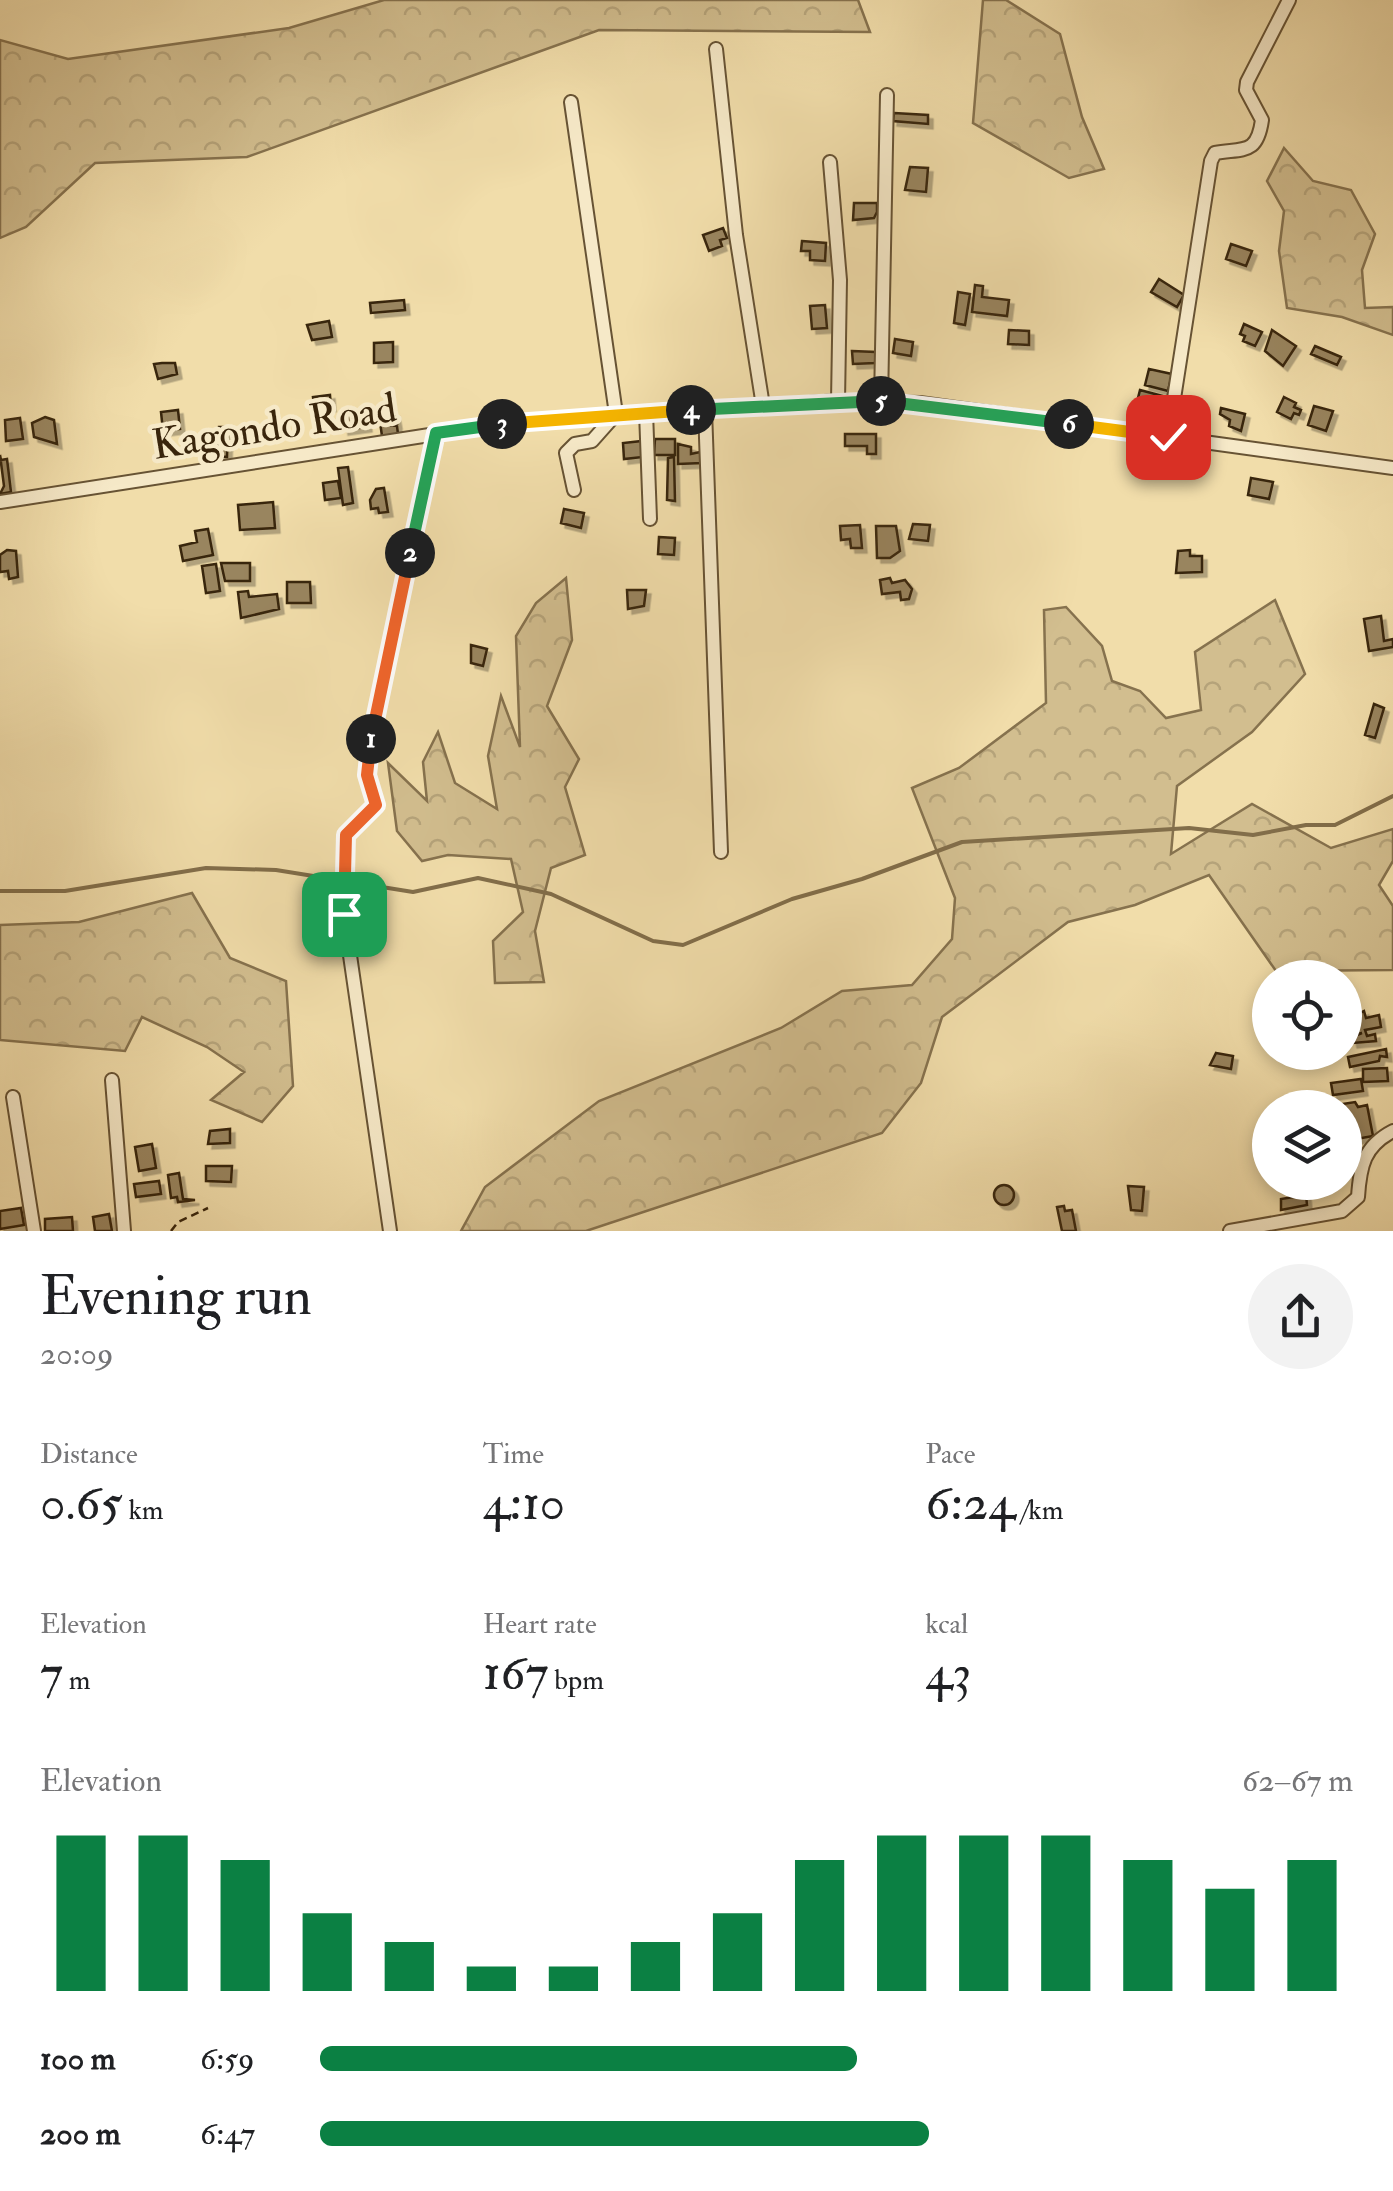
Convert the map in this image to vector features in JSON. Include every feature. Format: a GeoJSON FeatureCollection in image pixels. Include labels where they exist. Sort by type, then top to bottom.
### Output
{"type":"FeatureCollection","features":[{"type":"Feature","properties":{"kind":"street"},"geometry":{"type":"LineString","coordinates":[[1168,437],[1210,161],[1215,153],[1249,150],[1258,143],[1262,120],[1246,90],[1247,82],[1289,0]]}},
{"type":"Feature","properties":{"kind":"street"},"geometry":{"type":"LineString","coordinates":[[716,49],[736,235],[764,406]]}},
{"type":"Feature","properties":{"kind":"street"},"geometry":{"type":"LineString","coordinates":[[881,401],[887,95]]}},
{"type":"Feature","properties":{"kind":"street"},"geometry":{"type":"LineString","coordinates":[[571,102],[616,414],[592,442],[575,444],[566,453],[574,490]]}},
{"type":"Feature","properties":{"kind":"street"},"geometry":{"type":"LineString","coordinates":[[830,162],[840,280],[838,401]]}},
{"type":"Feature","properties":{"kind":"street","name":"Kagondo Road"},"geometry":{"type":"LineString","coordinates":[[0,502],[436,433],[616,414],[838,401],[881,401],[1393,468]]}},
{"type":"Feature","properties":{"kind":"street"},"geometry":{"type":"LineString","coordinates":[[705,410],[721,852]]}},
{"type":"Feature","properties":{"kind":"street"},"geometry":{"type":"LineString","coordinates":[[646,412],[650,519]]}},
{"type":"Feature","properties":{"kind":"street"},"geometry":{"type":"LineString","coordinates":[[390,1231],[344,914],[346,835],[376,805],[367,775],[368,750],[436,433]]}},
{"type":"Feature","properties":{"kind":"street"},"geometry":{"type":"LineString","coordinates":[[112,1080],[124,1231]]}},
{"type":"Feature","properties":{"kind":"street"},"geometry":{"type":"LineString","coordinates":[[13,1097],[34,1231]]}},
{"type":"Feature","properties":{"kind":"street"},"geometry":{"type":"LineString","coordinates":[[1230,1231],[1342,1211],[1358,1198],[1364,1154],[1374,1140],[1393,1131]]}},
{"type":"Feature","properties":{"kind":"path"},"geometry":{"type":"LineString","coordinates":[[171,1231],[178,1222],[208,1208]]}},
{"type":"Feature","properties":{"kind":"green space"},"geometry":{"type":"Polygon","coordinates":[[[384,0],[858,0],[870,32],[599,30],[247,157],[95,163],[26,227],[0,238],[0,40],[68,59],[289,28],[384,0]]]}},
{"type":"Feature","properties":{"kind":"green space"},"geometry":{"type":"Polygon","coordinates":[[[983,0],[1006,0],[1060,34],[1082,117],[1104,169],[1069,178],[973,123],[983,0]]]}},
{"type":"Feature","properties":{"kind":"green space"},"geometry":{"type":"Polygon","coordinates":[[[1284,148],[1313,181],[1351,190],[1375,234],[1362,270],[1365,308],[1393,307],[1393,335],[1342,317],[1287,308],[1279,251],[1284,211],[1267,181],[1284,148]]]}},
{"type":"Feature","properties":{"kind":"green space"},"geometry":{"type":"Polygon","coordinates":[[[566,578],[572,640],[547,706],[579,759],[565,787],[585,855],[551,868],[535,931],[544,982],[495,983],[493,941],[523,912],[511,859],[448,855],[422,861],[397,831],[388,763],[427,801],[423,762],[438,732],[455,783],[497,809],[488,756],[501,696],[520,747],[516,636],[536,603],[566,578]]]}},
{"type":"Feature","properties":{"kind":"green space"},"geometry":{"type":"Polygon","coordinates":[[[1275,600],[1305,674],[1252,732],[1177,786],[1171,854],[1252,804],[1331,848],[1393,829],[1393,861],[1379,885],[1393,906],[1393,970],[1362,970],[1362,960],[1268,960],[1209,875],[1135,905],[1068,922],[942,1017],[921,1083],[882,1133],[586,1231],[461,1231],[485,1187],[599,1101],[781,1028],[842,991],[912,985],[952,939],[955,898],[912,788],[959,768],[1046,703],[1044,610],[1066,607],[1102,646],[1112,681],[1140,691],[1166,718],[1201,710],[1195,652],[1275,600]]]}},
{"type":"Feature","properties":{"kind":"green space"},"geometry":{"type":"Polygon","coordinates":[[[192,893],[230,958],[286,981],[293,1086],[262,1122],[211,1100],[244,1072],[207,1047],[142,1017],[125,1051],[0,1040],[0,925],[79,922],[192,893]]]}},
{"type":"Feature","properties":{"kind":"building"},"geometry":{"type":"Polygon","coordinates":[[[894,113],[928,115],[928,124],[893,121],[894,113]]]}},
{"type":"Feature","properties":{"kind":"building"},"geometry":{"type":"Polygon","coordinates":[[[910,167],[928,168],[926,192],[905,190],[910,167]]]}},
{"type":"Feature","properties":{"kind":"building"},"geometry":{"type":"Polygon","coordinates":[[[854,203],[877,203],[874,218],[853,220],[854,203]]]}},
{"type":"Feature","properties":{"kind":"building"},"geometry":{"type":"Polygon","coordinates":[[[723,228],[727,238],[720,240],[722,246],[709,251],[703,235],[723,228]]]}},
{"type":"Feature","properties":{"kind":"building"},"geometry":{"type":"Polygon","coordinates":[[[802,241],[826,243],[825,261],[810,260],[810,251],[801,251],[802,241]]]}},
{"type":"Feature","properties":{"kind":"building"},"geometry":{"type":"Polygon","coordinates":[[[1231,244],[1252,251],[1246,266],[1226,259],[1231,244]]]}},
{"type":"Feature","properties":{"kind":"building"},"geometry":{"type":"Polygon","coordinates":[[[1159,279],[1184,295],[1177,307],[1151,292],[1159,279]]]}},
{"type":"Feature","properties":{"kind":"building"},"geometry":{"type":"Polygon","coordinates":[[[975,285],[983,286],[982,297],[1009,300],[1007,316],[972,312],[975,285]]]}},
{"type":"Feature","properties":{"kind":"building"},"geometry":{"type":"Polygon","coordinates":[[[958,292],[970,294],[965,325],[954,323],[958,292]]]}},
{"type":"Feature","properties":{"kind":"building"},"geometry":{"type":"Polygon","coordinates":[[[404,300],[405,310],[371,313],[370,303],[404,300]]]}},
{"type":"Feature","properties":{"kind":"building"},"geometry":{"type":"Polygon","coordinates":[[[825,305],[827,328],[812,329],[810,306],[825,305]]]}},
{"type":"Feature","properties":{"kind":"building"},"geometry":{"type":"Polygon","coordinates":[[[329,321],[332,337],[312,340],[307,325],[329,321]]]}},
{"type":"Feature","properties":{"kind":"building"},"geometry":{"type":"Polygon","coordinates":[[[1244,324],[1262,332],[1255,346],[1243,341],[1245,336],[1240,334],[1244,324]]]}},
{"type":"Feature","properties":{"kind":"building"},"geometry":{"type":"Polygon","coordinates":[[[1009,330],[1029,331],[1029,345],[1008,344],[1009,330]]]}},
{"type":"Feature","properties":{"kind":"building"},"geometry":{"type":"Polygon","coordinates":[[[1272,330],[1296,346],[1283,366],[1265,351],[1272,330]]]}},
{"type":"Feature","properties":{"kind":"building"},"geometry":{"type":"Polygon","coordinates":[[[895,339],[913,342],[911,356],[893,353],[895,339]]]}},
{"type":"Feature","properties":{"kind":"building"},"geometry":{"type":"Polygon","coordinates":[[[393,342],[393,362],[374,363],[374,343],[393,342]]]}},
{"type":"Feature","properties":{"kind":"building"},"geometry":{"type":"Polygon","coordinates":[[[1315,346],[1341,357],[1337,365],[1311,354],[1315,346]]]}},
{"type":"Feature","properties":{"kind":"building"},"geometry":{"type":"Polygon","coordinates":[[[852,351],[876,352],[875,363],[853,364],[852,351]]]}},
{"type":"Feature","properties":{"kind":"building"},"geometry":{"type":"Polygon","coordinates":[[[175,363],[177,374],[158,379],[154,364],[175,363]]]}},
{"type":"Feature","properties":{"kind":"building"},"geometry":{"type":"Polygon","coordinates":[[[1149,369],[1172,374],[1168,391],[1145,385],[1149,369]]]}},
{"type":"Feature","properties":{"kind":"building"},"geometry":{"type":"Polygon","coordinates":[[[1140,390],[1170,398],[1165,417],[1136,406],[1140,390]]]}},
{"type":"Feature","properties":{"kind":"building"},"geometry":{"type":"Polygon","coordinates":[[[330,395],[331,407],[324,408],[325,421],[316,422],[313,397],[330,395]]]}},
{"type":"Feature","properties":{"kind":"building"},"geometry":{"type":"Polygon","coordinates":[[[1284,397],[1296,403],[1294,407],[1301,410],[1299,415],[1294,413],[1291,419],[1277,412],[1284,397]]]}},
{"type":"Feature","properties":{"kind":"building"},"geometry":{"type":"Polygon","coordinates":[[[1314,406],[1333,411],[1326,431],[1308,425],[1314,406]]]}},
{"type":"Feature","properties":{"kind":"building"},"geometry":{"type":"Polygon","coordinates":[[[1221,408],[1245,414],[1241,431],[1229,426],[1230,420],[1220,414],[1221,408]]]}},
{"type":"Feature","properties":{"kind":"building"},"geometry":{"type":"Polygon","coordinates":[[[178,410],[180,429],[163,431],[161,412],[178,410]]]}},
{"type":"Feature","properties":{"kind":"building"},"geometry":{"type":"Polygon","coordinates":[[[365,411],[367,427],[344,430],[343,414],[365,411]]]}},
{"type":"Feature","properties":{"kind":"building"},"geometry":{"type":"Polygon","coordinates":[[[395,413],[397,424],[389,425],[397,426],[398,434],[382,436],[379,415],[395,413]]]}},
{"type":"Feature","properties":{"kind":"building"},"geometry":{"type":"Polygon","coordinates":[[[45,417],[54,420],[57,444],[34,437],[32,423],[45,417]]]}},
{"type":"Feature","properties":{"kind":"building"},"geometry":{"type":"Polygon","coordinates":[[[20,418],[23,439],[6,441],[5,420],[20,418]]]}},
{"type":"Feature","properties":{"kind":"building"},"geometry":{"type":"Polygon","coordinates":[[[219,427],[228,427],[227,457],[218,456],[219,427]]]}},
{"type":"Feature","properties":{"kind":"building"},"geometry":{"type":"Polygon","coordinates":[[[845,434],[876,434],[876,454],[867,454],[867,446],[845,446],[845,434]]]}},
{"type":"Feature","properties":{"kind":"building"},"geometry":{"type":"Polygon","coordinates":[[[655,439],[675,439],[675,455],[654,455],[655,439]]]}},
{"type":"Feature","properties":{"kind":"building"},"geometry":{"type":"Polygon","coordinates":[[[642,441],[643,457],[624,459],[623,443],[642,441]]]}},
{"type":"Feature","properties":{"kind":"building"},"geometry":{"type":"Polygon","coordinates":[[[678,444],[691,447],[691,454],[700,452],[702,463],[678,464],[678,444]]]}},
{"type":"Feature","properties":{"kind":"building"},"geometry":{"type":"Polygon","coordinates":[[[0,455],[1,460],[7,459],[11,492],[0,494],[4,486],[0,455]]]}},
{"type":"Feature","properties":{"kind":"building"},"geometry":{"type":"Polygon","coordinates":[[[674,457],[675,501],[667,500],[668,458],[674,457]]]}},
{"type":"Feature","properties":{"kind":"building"},"geometry":{"type":"Polygon","coordinates":[[[348,467],[353,503],[343,505],[338,468],[348,467]]]}},
{"type":"Feature","properties":{"kind":"building"},"geometry":{"type":"Polygon","coordinates":[[[1251,478],[1273,482],[1269,499],[1248,495],[1251,478]]]}},
{"type":"Feature","properties":{"kind":"building"},"geometry":{"type":"Polygon","coordinates":[[[338,481],[341,498],[325,500],[323,483],[338,481]]]}},
{"type":"Feature","properties":{"kind":"building"},"geometry":{"type":"Polygon","coordinates":[[[384,488],[388,512],[379,513],[378,508],[371,509],[370,500],[376,489],[384,488]]]}},
{"type":"Feature","properties":{"kind":"building"},"geometry":{"type":"Polygon","coordinates":[[[273,502],[275,528],[240,530],[238,505],[273,502]]]}},
{"type":"Feature","properties":{"kind":"building"},"geometry":{"type":"Polygon","coordinates":[[[564,509],[584,513],[581,528],[561,523],[564,509]]]}},
{"type":"Feature","properties":{"kind":"building"},"geometry":{"type":"Polygon","coordinates":[[[913,524],[930,525],[928,541],[909,539],[913,524]]]}},
{"type":"Feature","properties":{"kind":"building"},"geometry":{"type":"Polygon","coordinates":[[[860,525],[862,548],[851,548],[850,539],[841,540],[840,526],[860,525]]]}},
{"type":"Feature","properties":{"kind":"building"},"geometry":{"type":"Polygon","coordinates":[[[876,526],[896,526],[900,551],[890,558],[877,558],[876,526]]]}},
{"type":"Feature","properties":{"kind":"building"},"geometry":{"type":"Polygon","coordinates":[[[208,529],[213,555],[183,561],[180,546],[197,542],[195,531],[208,529]]]}},
{"type":"Feature","properties":{"kind":"building"},"geometry":{"type":"Polygon","coordinates":[[[659,537],[675,538],[674,555],[658,554],[659,537]]]}},
{"type":"Feature","properties":{"kind":"building"},"geometry":{"type":"Polygon","coordinates":[[[7,550],[16,551],[18,577],[9,579],[8,571],[0,572],[0,555],[7,550]]]}},
{"type":"Feature","properties":{"kind":"building"},"geometry":{"type":"Polygon","coordinates":[[[1190,550],[1190,556],[1202,556],[1202,572],[1176,573],[1178,551],[1190,550]]]}},
{"type":"Feature","properties":{"kind":"building"},"geometry":{"type":"Polygon","coordinates":[[[221,563],[250,563],[250,581],[225,581],[221,563]]]}},
{"type":"Feature","properties":{"kind":"building"},"geometry":{"type":"Polygon","coordinates":[[[216,564],[220,591],[206,593],[202,566],[216,564]]]}},
{"type":"Feature","properties":{"kind":"building"},"geometry":{"type":"Polygon","coordinates":[[[890,578],[892,583],[905,580],[912,589],[909,599],[901,600],[900,592],[882,594],[880,580],[890,578]]]}},
{"type":"Feature","properties":{"kind":"building"},"geometry":{"type":"Polygon","coordinates":[[[287,582],[310,582],[311,603],[287,603],[287,582]]]}},
{"type":"Feature","properties":{"kind":"building"},"geometry":{"type":"Polygon","coordinates":[[[627,590],[646,590],[644,606],[628,609],[627,590]]]}},
{"type":"Feature","properties":{"kind":"building"},"geometry":{"type":"Polygon","coordinates":[[[248,591],[249,597],[277,594],[279,609],[241,618],[238,592],[248,591]]]}},
{"type":"Feature","properties":{"kind":"building"},"geometry":{"type":"Polygon","coordinates":[[[1381,616],[1384,641],[1393,639],[1393,647],[1369,651],[1364,619],[1381,616]]]}},
{"type":"Feature","properties":{"kind":"building"},"geometry":{"type":"Polygon","coordinates":[[[471,645],[487,649],[483,666],[471,663],[471,645]]]}},
{"type":"Feature","properties":{"kind":"building"},"geometry":{"type":"Polygon","coordinates":[[[1374,704],[1384,708],[1375,738],[1365,735],[1374,704]]]}},
{"type":"Feature","properties":{"kind":"building"},"geometry":{"type":"Polygon","coordinates":[[[1362,1012],[1366,1018],[1379,1015],[1381,1027],[1365,1030],[1367,1036],[1375,1034],[1376,1041],[1362,1042],[1362,1012]]]}},
{"type":"Feature","properties":{"kind":"building"},"geometry":{"type":"Polygon","coordinates":[[[1386,1049],[1387,1057],[1362,1065],[1362,1054],[1386,1049]]]}},
{"type":"Feature","properties":{"kind":"building"},"geometry":{"type":"Polygon","coordinates":[[[1216,1053],[1233,1056],[1231,1069],[1210,1065],[1216,1053]]]}},
{"type":"Feature","properties":{"kind":"building"},"geometry":{"type":"Polygon","coordinates":[[[1387,1068],[1388,1081],[1363,1082],[1363,1069],[1387,1068]]]}},
{"type":"Feature","properties":{"kind":"building"},"geometry":{"type":"Polygon","coordinates":[[[1361,1079],[1363,1091],[1332,1090],[1331,1083],[1361,1079]]]}},
{"type":"Feature","properties":{"kind":"building"},"geometry":{"type":"Polygon","coordinates":[[[1367,1105],[1373,1136],[1362,1138],[1362,1106],[1367,1105]]]}},
{"type":"Feature","properties":{"kind":"building"},"geometry":{"type":"Polygon","coordinates":[[[230,1129],[230,1143],[208,1144],[210,1131],[230,1129]]]}},
{"type":"Feature","properties":{"kind":"building"},"geometry":{"type":"Polygon","coordinates":[[[152,1144],[156,1168],[139,1171],[135,1147],[152,1144]]]}},
{"type":"Feature","properties":{"kind":"building"},"geometry":{"type":"Polygon","coordinates":[[[206,1166],[232,1166],[231,1182],[206,1181],[206,1166]]]}},
{"type":"Feature","properties":{"kind":"building"},"geometry":{"type":"Polygon","coordinates":[[[179,1173],[183,1199],[195,1200],[178,1202],[177,1197],[171,1198],[168,1175],[179,1173]]]}},
{"type":"Feature","properties":{"kind":"building"},"geometry":{"type":"Polygon","coordinates":[[[159,1181],[161,1194],[136,1197],[134,1184],[159,1181]]]}},
{"type":"Feature","properties":{"kind":"building"},"geometry":{"type":"Polygon","coordinates":[[[1004,1185],[1014,1195],[1004,1205],[994,1195],[1004,1185]]]}},
{"type":"Feature","properties":{"kind":"building"},"geometry":{"type":"Polygon","coordinates":[[[1128,1186],[1144,1187],[1142,1211],[1131,1210],[1128,1186]]]}},
{"type":"Feature","properties":{"kind":"building"},"geometry":{"type":"Polygon","coordinates":[[[1281,1200],[1306,1200],[1307,1205],[1281,1210],[1281,1200]]]}},
{"type":"Feature","properties":{"kind":"building"},"geometry":{"type":"Polygon","coordinates":[[[1064,1206],[1065,1211],[1072,1210],[1076,1231],[1062,1231],[1057,1207],[1064,1206]]]}},
{"type":"Feature","properties":{"kind":"building"},"geometry":{"type":"Polygon","coordinates":[[[21,1208],[24,1225],[0,1229],[0,1211],[21,1208]]]}},
{"type":"Feature","properties":{"kind":"building"},"geometry":{"type":"Polygon","coordinates":[[[109,1214],[112,1231],[95,1231],[93,1217],[109,1214]]]}},
{"type":"Feature","properties":{"kind":"building"},"geometry":{"type":"Polygon","coordinates":[[[72,1217],[73,1231],[45,1231],[45,1219],[72,1217]]]}},
{"type":"Feature","properties":{"kind":"waterway"},"geometry":{"type":"LineString","coordinates":[[0,891],[65,891],[206,868],[276,870],[413,892],[478,878],[551,894],[653,941],[683,945],[792,899],[862,879],[962,842],[1189,828],[1253,835],[1306,825],[1335,825],[1393,796]]}},
{"type":"Feature","properties":{"kind":"route"},"geometry":{"type":"LineString","coordinates":[[344,914],[346,835],[376,805],[367,775],[368,750],[436,433],[616,414],[890,401],[1168,437]]}}]}
